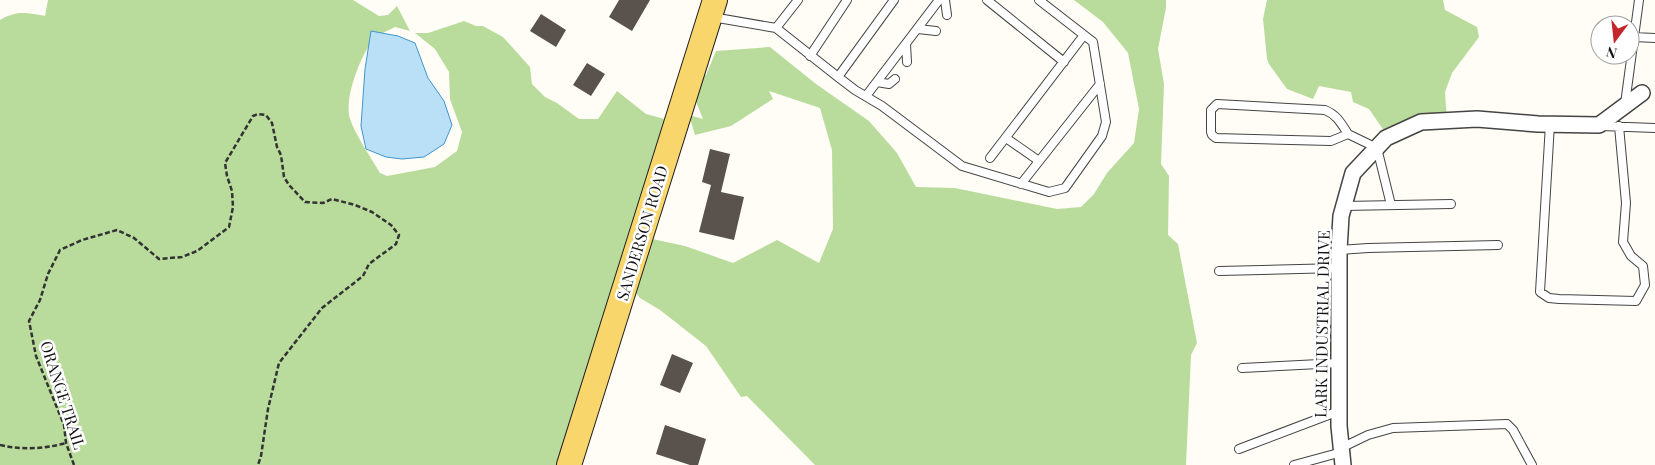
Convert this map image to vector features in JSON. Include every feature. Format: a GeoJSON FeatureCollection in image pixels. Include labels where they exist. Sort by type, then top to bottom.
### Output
{"type":"FeatureCollection","features":[{"type":"Feature","properties":{"kind":"main road","name":"SANDERSON ROAD"},"geometry":{"type":"LineString","coordinates":[[569,465],[712,8]]}},
{"type":"Feature","properties":{"kind":"street"},"geometry":{"type":"LineString","coordinates":[[1599,126],[1642,93]]}},
{"type":"Feature","properties":{"kind":"street","name":"LARK INDUSTRIAL DRIVE"},"geometry":{"type":"LineString","coordinates":[[1342,455],[1339,411],[1339,250],[1341,216],[1353,173],[1386,138],[1421,122],[1477,119],[1599,126]]}},
{"type":"Feature","properties":{"kind":"lane"},"geometry":{"type":"LineString","coordinates":[[776,28],[798,0]]}},
{"type":"Feature","properties":{"kind":"lane"},"geometry":{"type":"LineString","coordinates":[[810,56],[847,0]]}},
{"type":"Feature","properties":{"kind":"lane"},"geometry":{"type":"LineString","coordinates":[[838,77],[894,0]]}},
{"type":"Feature","properties":{"kind":"lane"},"geometry":{"type":"LineString","coordinates":[[866,96],[939,0]]}},
{"type":"Feature","properties":{"kind":"lane"},"geometry":{"type":"LineString","coordinates":[[945,0],[947,15]]}},
{"type":"Feature","properties":{"kind":"lane"},"geometry":{"type":"LineString","coordinates":[[987,0],[1064,62]]}},
{"type":"Feature","properties":{"kind":"lane"},"geometry":{"type":"LineString","coordinates":[[712,8],[776,28],[838,77],[882,106],[962,166],[1048,192],[1065,188],[1102,136],[1106,122],[1093,42],[1039,0]]}},
{"type":"Feature","properties":{"kind":"lane"},"geometry":{"type":"LineString","coordinates":[[1637,15],[1639,0]]}},
{"type":"Feature","properties":{"kind":"lane"},"geometry":{"type":"LineString","coordinates":[[918,29],[936,31]]}},
{"type":"Feature","properties":{"kind":"lane"},"geometry":{"type":"LineString","coordinates":[[990,158],[1084,35]]}},
{"type":"Feature","properties":{"kind":"lane"},"geometry":{"type":"LineString","coordinates":[[1640,37],[1655,38]]}},
{"type":"Feature","properties":{"kind":"lane"},"geometry":{"type":"LineString","coordinates":[[906,44],[907,62]]}},
{"type":"Feature","properties":{"kind":"lane"},"geometry":{"type":"LineString","coordinates":[[1625,106],[1630,65]]}},
{"type":"Feature","properties":{"kind":"lane"},"geometry":{"type":"LineString","coordinates":[[878,82],[890,84],[896,79]]}},
{"type":"Feature","properties":{"kind":"lane"},"geometry":{"type":"LineString","coordinates":[[1021,184],[1100,84]]}},
{"type":"Feature","properties":{"kind":"lane"},"geometry":{"type":"LineString","coordinates":[[1348,134],[1330,142],[1216,138],[1211,132],[1211,110],[1217,104],[1325,110],[1334,114],[1348,134],[1377,148],[1391,205]]}},
{"type":"Feature","properties":{"kind":"lane"},"geometry":{"type":"LineString","coordinates":[[1550,124],[1540,292],[1549,298],[1559,299],[1636,301],[1645,285],[1643,266],[1631,256],[1623,242],[1626,203],[1619,126]]}},
{"type":"Feature","properties":{"kind":"lane"},"geometry":{"type":"LineString","coordinates":[[1599,126],[1655,128]]}},
{"type":"Feature","properties":{"kind":"lane"},"geometry":{"type":"LineString","coordinates":[[1006,138],[1039,161]]}},
{"type":"Feature","properties":{"kind":"lane"},"geometry":{"type":"LineString","coordinates":[[1344,206],[1451,204]]}},
{"type":"Feature","properties":{"kind":"lane"},"geometry":{"type":"LineString","coordinates":[[1339,250],[1498,246]]}},
{"type":"Feature","properties":{"kind":"lane"},"geometry":{"type":"LineString","coordinates":[[1219,271],[1339,268]]}},
{"type":"Feature","properties":{"kind":"lane"},"geometry":{"type":"LineString","coordinates":[[1242,368],[1339,363]]}},
{"type":"Feature","properties":{"kind":"lane"},"geometry":{"type":"LineString","coordinates":[[1239,449],[1339,411]]}},
{"type":"Feature","properties":{"kind":"lane"},"geometry":{"type":"LineString","coordinates":[[1294,465],[1342,455],[1368,435],[1393,428],[1507,424],[1513,430],[1532,465]]}},
{"type":"Feature","properties":{"kind":"path","name":"ORANGE TRAIL"},"geometry":{"type":"LineString","coordinates":[[74,465],[66,443],[64,425],[36,356],[29,321],[40,300],[48,274],[60,250],[82,240],[117,230],[134,238],[159,258],[182,258],[197,251],[229,227],[233,207],[232,191],[225,163],[254,116],[258,114],[266,115],[272,123],[277,147],[282,155],[284,177],[305,202],[324,203],[332,199],[355,205],[372,212],[391,225],[399,235],[396,244],[369,264],[363,276],[322,308],[279,364],[268,409],[258,465]]}},
{"type":"Feature","properties":{"kind":"path"},"geometry":{"type":"LineString","coordinates":[[0,445],[14,449],[28,449],[53,447],[66,443]]}},
{"type":"Feature","properties":{"kind":"green space"},"geometry":{"type":"Polygon","coordinates":[[[48,0],[353,0],[379,16],[388,15],[397,6],[410,31],[395,27],[372,41],[355,76],[349,106],[349,115],[358,136],[380,173],[387,176],[435,167],[457,151],[462,132],[450,99],[449,72],[435,49],[415,33],[428,33],[464,21],[476,26],[483,26],[503,37],[530,67],[532,84],[545,97],[579,119],[598,119],[617,91],[646,114],[676,122],[643,237],[685,246],[733,263],[777,240],[819,263],[833,229],[832,150],[820,108],[769,91],[773,99],[731,126],[695,135],[689,115],[703,119],[689,84],[706,75],[716,51],[770,47],[816,84],[869,121],[897,153],[916,187],[955,188],[1057,209],[1081,207],[1094,194],[1107,173],[1134,143],[1139,109],[1128,53],[1103,22],[1074,0],[1166,0],[1158,49],[1164,84],[1161,164],[1169,176],[1168,235],[1178,244],[1197,343],[1191,355],[1186,465],[815,465],[747,396],[741,397],[706,346],[660,310],[640,298],[628,283],[570,465],[0,465],[0,20],[17,14],[27,13],[45,16],[48,0]]]}},
{"type":"Feature","properties":{"kind":"green space"},"geometry":{"type":"Polygon","coordinates":[[[1267,0],[1443,0],[1445,10],[1477,27],[1479,37],[1452,73],[1445,92],[1447,121],[1389,138],[1369,109],[1353,102],[1351,92],[1319,86],[1313,99],[1287,89],[1267,59],[1263,19],[1267,0]]]}},
{"type":"Feature","properties":{"kind":"water"},"geometry":{"type":"Polygon","coordinates":[[[371,31],[398,36],[415,43],[428,78],[444,101],[452,125],[444,144],[424,157],[402,159],[386,157],[366,149],[361,126],[365,69],[371,31]]]}},
{"type":"Feature","properties":{"kind":"building"},"geometry":{"type":"Polygon","coordinates":[[[619,0],[650,0],[632,31],[609,17],[619,0]]]}},
{"type":"Feature","properties":{"kind":"building"},"geometry":{"type":"Polygon","coordinates":[[[541,14],[566,30],[556,47],[530,31],[541,14]]]}},
{"type":"Feature","properties":{"kind":"building"},"geometry":{"type":"Polygon","coordinates":[[[587,63],[605,74],[591,96],[573,85],[587,63]]]}},
{"type":"Feature","properties":{"kind":"building"},"geometry":{"type":"Polygon","coordinates":[[[710,149],[730,154],[721,192],[744,197],[734,240],[699,232],[711,185],[702,182],[710,149]]]}},
{"type":"Feature","properties":{"kind":"building"},"geometry":{"type":"Polygon","coordinates":[[[672,354],[693,363],[680,393],[660,385],[672,354]]]}},
{"type":"Feature","properties":{"kind":"building"},"geometry":{"type":"Polygon","coordinates":[[[665,425],[706,439],[698,465],[690,465],[656,454],[665,425]]]}}]}
